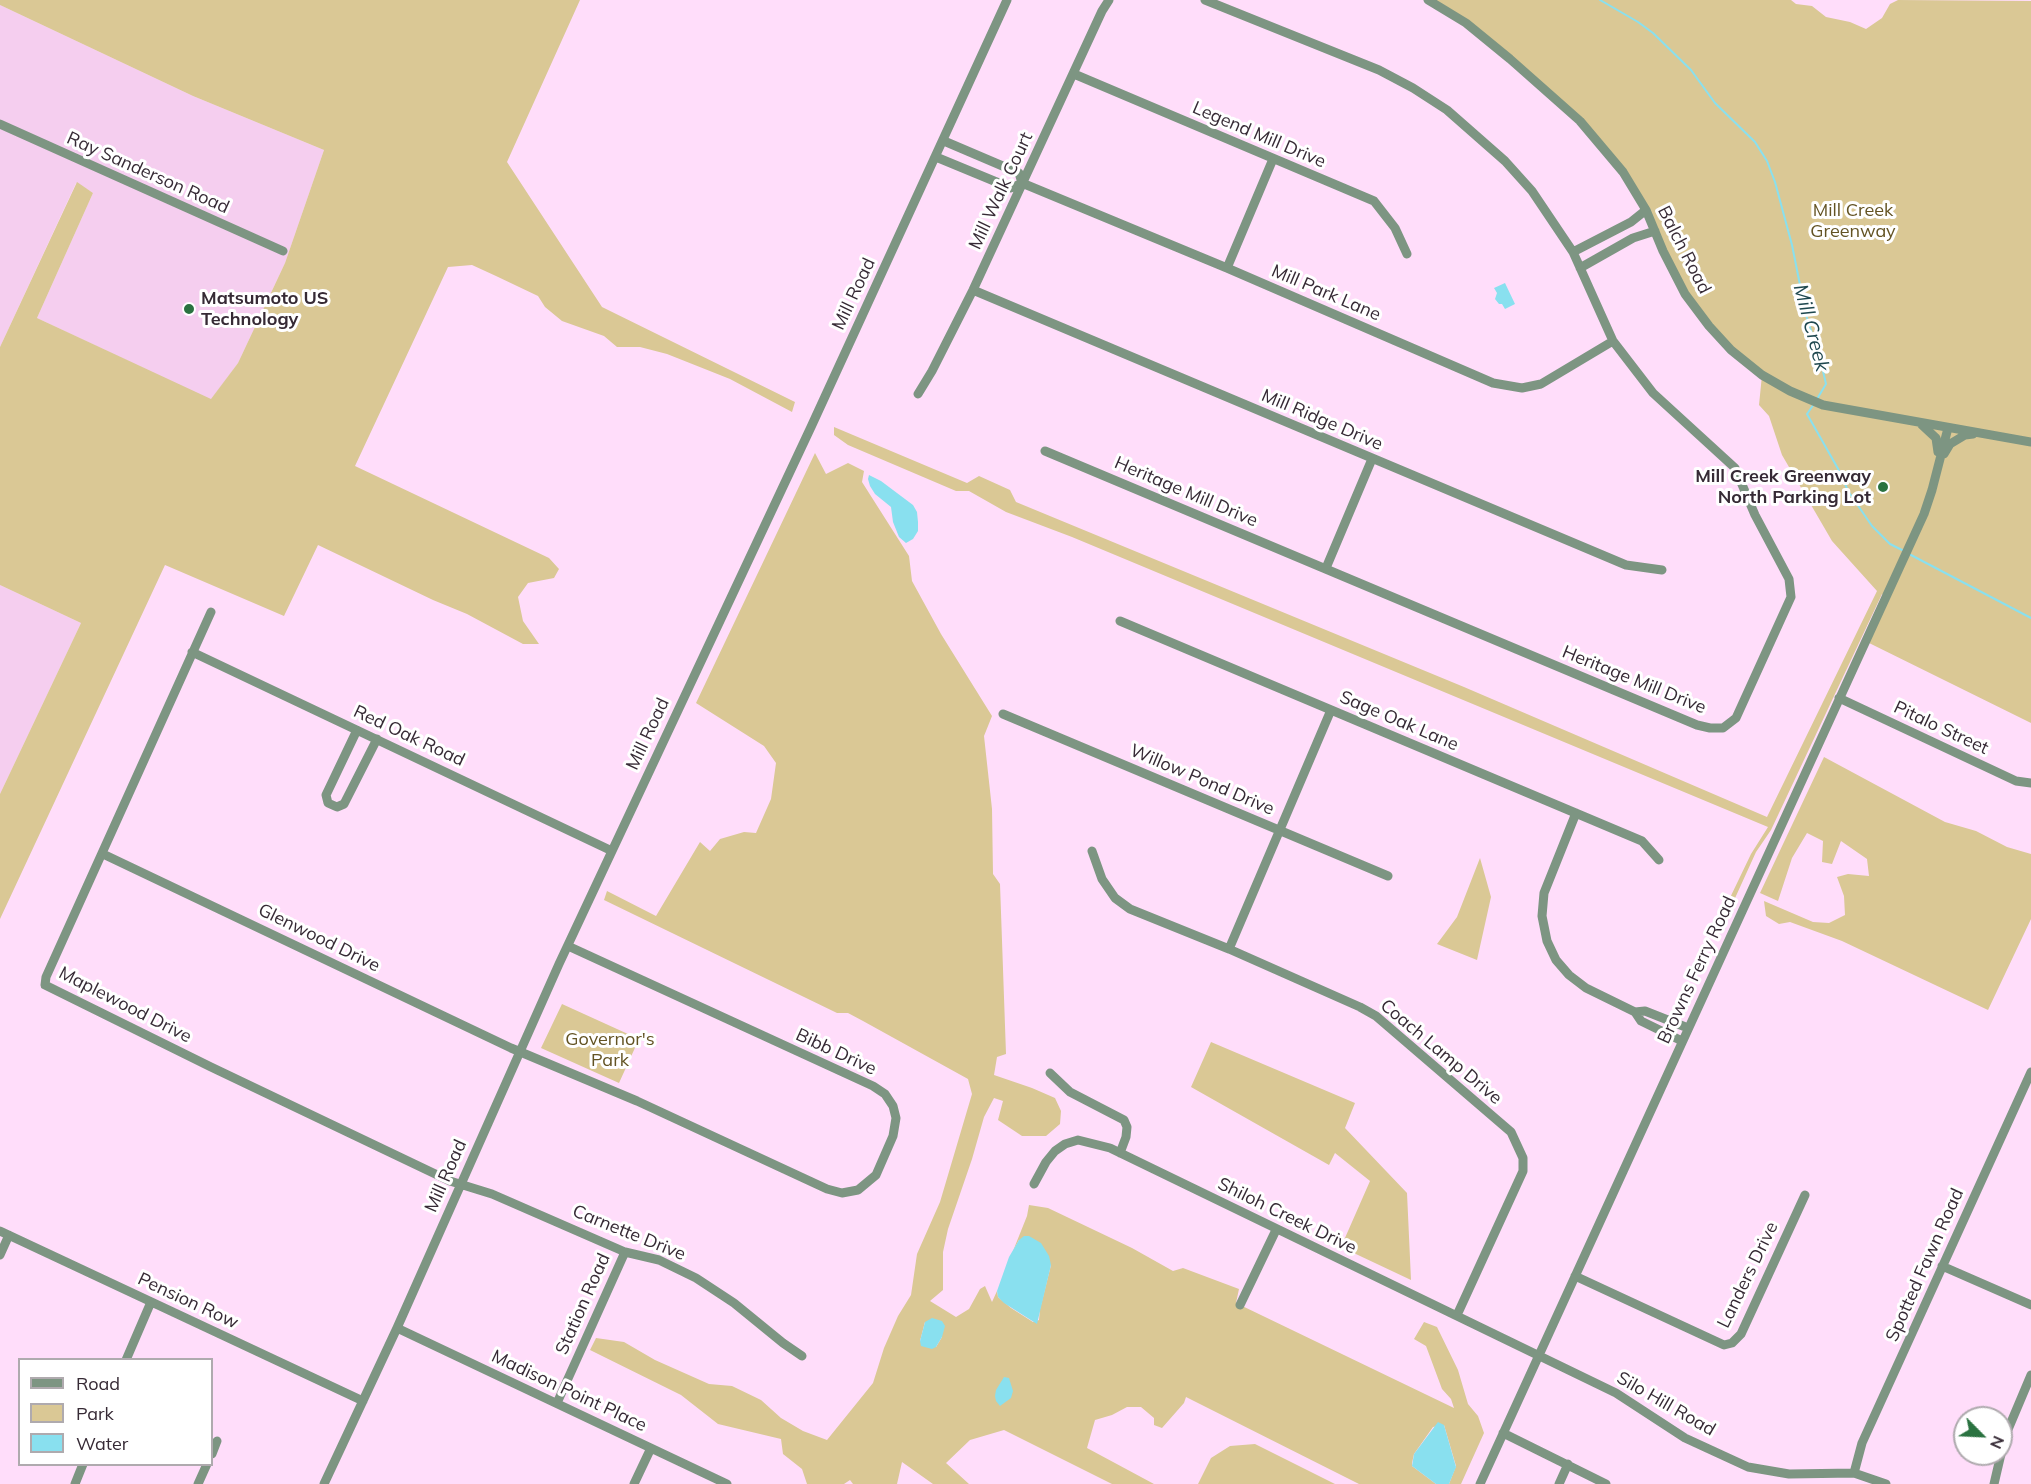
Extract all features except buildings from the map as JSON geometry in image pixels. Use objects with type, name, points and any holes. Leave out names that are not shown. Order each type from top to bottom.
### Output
[{"type":"street","name":"Mill Road","points":[[324,1484],[397,1328],[568,946],[944,141],[1007,0]]},
{"type":"street","name":"Mill Walk Court","points":[[918,394],[973,290],[1109,0]]},
{"type":"street","name":"Heritage Mill Drive","points":[[1045,451],[1697,726],[1723,728],[1736,718],[1791,597],[1789,579],[1755,514],[1735,468],[1653,393],[1613,341],[1573,252],[1532,191],[1505,162],[1447,110],[1413,88],[1378,70],[1205,0]]},
{"type":"street","name":"Balch Road","points":[[1428,0],[1474,30],[1580,121],[1623,172],[1646,210],[1663,251],[1685,294],[1709,326],[1762,375],[1790,391],[1823,405],[2031,442]]},
{"type":"street","name":"Legend Mill Drive","points":[[1074,74],[1374,201],[1395,228],[1407,254]]},
{"type":"street","name":"Ray Sanderson Road","points":[[0,124],[283,251]]},
{"type":"street","name":"Mill Park Lane","points":[[944,141],[1019,174],[1022,183]]},
{"type":"street","name":"Mill Park Lane","points":[[936,157],[1011,188],[1022,183],[1227,268],[1493,383],[1522,388],[1541,384],[1613,341]]},
{"type":"street","points":[[1227,268],[1273,159]]},
{"type":"street","points":[[1573,252],[1631,222],[1646,210]]},
{"type":"street","points":[[1580,268],[1633,238],[1655,231]]},
{"type":"street","name":"Mill Ridge Drive","points":[[973,290],[1626,565],[1662,570]]},
{"type":"street","name":"Browns Ferry Road","points":[[1919,423],[1936,438],[1939,447],[1938,467]]},
{"type":"street","name":"Browns Ferry Road","points":[[1480,1484],[1924,514],[1948,428]]},
{"type":"street","name":"Browns Ferry Road","points":[[1938,467],[1950,444],[1965,435],[1982,434]]},
{"type":"street","points":[[1326,568],[1372,459]]},
{"type":"street","name":"Maplewood Drive","points":[[211,612],[46,977],[45,985],[221,1072],[461,1184]]},
{"type":"street","name":"Sage Oak Lane","points":[[1119,621],[1642,841],[1659,860]]},
{"type":"street","name":"Red Oak Road","points":[[192,652],[612,851]]},
{"type":"street","name":"Pitalo Street","points":[[1839,698],[2016,781],[2031,783]]},
{"type":"street","points":[[1229,949],[1331,710]]},
{"type":"street","name":"Willow Pond Drive","points":[[1003,714],[1388,876]]},
{"type":"street","points":[[357,730],[326,795],[328,803],[337,807],[344,804],[377,739]]},
{"type":"street","points":[[1576,813],[1544,893],[1542,916],[1547,941],[1556,960],[1569,975],[1586,988],[1635,1012],[1645,1011],[1688,1028]]},
{"type":"street","name":"Coach Lamp Drive","points":[[1092,851],[1102,879],[1115,898],[1130,909],[1229,949],[1376,1016],[1511,1132],[1523,1158],[1523,1172],[1457,1315]]},
{"type":"street","name":"Glenwood Drive","points":[[103,854],[520,1052]]},
{"type":"street","name":"Bibb Drive","points":[[520,1052],[637,1101],[827,1190],[842,1193],[858,1190],[876,1175],[893,1136],[896,1118],[893,1106],[885,1094],[873,1086],[568,946]]},
{"type":"street","points":[[1635,1012],[1641,1022],[1682,1041]]},
{"type":"street","name":"Spotted Fawn Road","points":[[1854,1473],[1862,1443],[2031,1072]]},
{"type":"street","points":[[1050,1073],[1070,1092],[1124,1120],[1127,1127],[1126,1137],[1120,1153]]},
{"type":"street","name":"Shiloh Creek Drive","points":[[1034,1184],[1055,1151],[1065,1144],[1078,1140],[1091,1142],[1120,1153],[1538,1356]]},
{"type":"street","name":"Carnette Drive","points":[[461,1184],[492,1194],[625,1252],[659,1260],[696,1278],[734,1303],[802,1356]]},
{"type":"street","name":"Landers Drive","points":[[1575,1276],[1724,1346],[1741,1334],[1804,1195]]},
{"type":"street","points":[[1240,1305],[1276,1230]]},
{"type":"street","points":[[0,1255],[4,1233]]},
{"type":"street","name":"Pension Row","points":[[4,1233],[363,1401]]},
{"type":"street","name":"Station Road","points":[[557,1403],[625,1252]]},
{"type":"street","points":[[1942,1266],[2031,1305]]},
{"type":"street","points":[[126,1358],[151,1302]]},
{"type":"street","name":"Madison Point Place","points":[[397,1328],[727,1484]]},
{"type":"street","name":"Silo Hill Road","points":[[1538,1356],[1616,1393],[1685,1438],[1748,1467],[1789,1474],[1854,1473],[1886,1484]]},
{"type":"street","points":[[2013,1418],[2031,1375]]},
{"type":"street","points":[[1503,1433],[1606,1484]]},
{"type":"street","points":[[213,1452],[218,1441]]},
{"type":"street","points":[[634,1484],[651,1448]]},
{"type":"street","points":[[1559,1484],[1568,1464]]},
{"type":"street","points":[[75,1484],[81,1466]]},
{"type":"street","points":[[198,1484],[206,1466]]},
{"type":"street","points":[[1994,1484],[1998,1466]]},
{"type":"shaded area","points":[[0,5],[193,96],[324,150],[285,263],[238,363],[211,400],[37,318],[93,193],[76,183],[0,347]]},
{"type":"shaded area","points":[[0,585],[81,623],[0,794]]},
{"type":"green space","points":[[0,0],[580,0],[507,162],[602,307],[795,402],[792,412],[730,379],[667,354],[640,347],[617,347],[604,336],[562,321],[545,307],[538,296],[496,276],[472,265],[448,267],[355,466],[549,558],[559,569],[554,578],[528,583],[518,597],[523,621],[539,644],[523,644],[467,614],[318,545],[284,616],[165,565],[0,919],[0,794],[81,623],[0,585],[0,347],[77,182],[93,193],[37,318],[211,399],[238,363],[285,263],[324,150],[193,96],[0,5]]},
{"type":"green space","name":"Mill Creek Greenway","points":[[1428,0],[1791,0],[1796,4],[1812,6],[1826,17],[1850,22],[1866,29],[1882,18],[1890,4],[1898,0],[2031,1],[2031,723],[1865,641],[1885,597],[1882,594],[1771,830],[1756,852],[1726,918],[1727,904],[1751,854],[1768,827],[1072,537],[1006,512],[969,491],[956,491],[848,445],[834,435],[834,427],[967,483],[979,476],[1010,490],[1016,502],[1464,687],[1767,817],[1877,591],[1832,541],[1782,455],[1769,416],[1759,405],[1762,375],[1731,350],[1685,294],[1623,172],[1580,121],[1510,59]]},
{"type":"green space","points":[[815,453],[826,474],[848,463],[864,471],[862,482],[909,556],[912,581],[941,634],[992,716],[984,736],[992,809],[993,874],[1000,884],[1006,1054],[997,1057],[994,1075],[1055,1098],[1061,1111],[1060,1124],[1046,1136],[1022,1136],[998,1120],[1003,1101],[994,1098],[984,1117],[948,1229],[943,1252],[943,1290],[930,1301],[956,1317],[969,1309],[980,1289],[985,1286],[992,1302],[997,1291],[998,1297],[1011,1308],[1033,1322],[1039,1320],[1051,1265],[1019,1240],[1013,1251],[1029,1205],[1048,1208],[1132,1248],[1173,1271],[1183,1268],[1239,1289],[1236,1303],[1454,1408],[1451,1399],[1442,1389],[1426,1346],[1414,1339],[1424,1322],[1437,1327],[1458,1370],[1468,1404],[1478,1416],[1484,1433],[1461,1484],[1449,1484],[1456,1466],[1444,1425],[1433,1427],[1414,1454],[1412,1463],[1412,1466],[1436,1484],[1359,1484],[1186,1397],[1184,1403],[1162,1428],[1154,1425],[1154,1418],[1141,1407],[1127,1407],[1095,1420],[1087,1448],[1154,1484],[1112,1484],[1004,1430],[970,1440],[946,1463],[969,1484],[933,1484],[902,1462],[897,1484],[853,1484],[850,1480],[844,1484],[807,1484],[802,1469],[783,1454],[781,1439],[718,1424],[681,1395],[590,1350],[596,1338],[624,1342],[655,1360],[709,1384],[732,1386],[761,1400],[781,1418],[803,1431],[827,1440],[873,1383],[884,1348],[898,1316],[911,1295],[917,1254],[940,1202],[972,1094],[968,1079],[848,1013],[837,1013],[604,900],[607,891],[656,916],[700,842],[710,851],[720,839],[744,832],[756,833],[771,799],[776,763],[764,746],[696,703]],"holes":[[[925,1322],[942,1337],[936,1347],[920,1341]]]},
{"type":"green space","points":[[1824,757],[1945,822],[1976,831],[2007,847],[2031,854],[2031,919],[1988,1010],[1842,941],[1790,922],[1779,924],[1766,916],[1764,901],[1813,922],[1829,923],[1845,915],[1844,896],[1837,877],[1848,874],[1869,876],[1867,859],[1841,841],[1832,864],[1822,862],[1823,841],[1807,833],[1792,858],[1778,901],[1760,893]]},
{"type":"green space","points":[[1480,858],[1491,897],[1477,960],[1437,944],[1457,917]]},
{"type":"green space","name":"Governor's Park","points":[[562,1004],[639,1039],[619,1083],[541,1048]]},
{"type":"green space","points":[[1211,1042],[1355,1103],[1345,1128],[1407,1193],[1411,1280],[1341,1247],[1370,1181],[1335,1153],[1329,1165],[1191,1087]]},
{"type":"green space","points":[[1255,1444],[1335,1484],[1198,1484],[1211,1458],[1230,1446]]},
{"type":"water","points":[[1505,283],[1515,304],[1505,309],[1495,299],[1497,293],[1494,288]]},
{"type":"water","points":[[869,475],[881,481],[913,505],[917,512],[918,531],[913,539],[906,543],[899,537],[893,522],[891,507],[875,494],[870,486]]},
{"type":"water","points":[[1024,1236],[1029,1236],[1041,1243],[1049,1256],[1051,1265],[1037,1324],[1004,1303],[998,1297],[997,1291],[1009,1257]]},
{"type":"water","points":[[932,1318],[942,1321],[945,1326],[942,1337],[932,1349],[921,1346],[920,1341],[925,1322]]},
{"type":"water","points":[[1004,1377],[1009,1378],[1013,1391],[1011,1398],[1000,1406],[995,1396]]},
{"type":"water","points":[[1438,1422],[1444,1425],[1456,1467],[1449,1484],[1436,1484],[1412,1466],[1414,1454]]},
{"type":"waterway","name":"Mill Creek","points":[[1600,0],[1653,33],[1691,70],[1715,103],[1755,142],[1767,161],[1792,245],[1806,315],[1826,384],[1817,399]]},
{"type":"waterway","name":"Mill Creek","points":[[1814,404],[1807,414],[1841,474],[1848,491],[1872,526],[1890,544],[1904,551]]},
{"type":"waterway","name":"Mill Creek","points":[[1909,554],[2031,618]]},
{"type":"place","name":"Matsumoto US Technology","points":[[189,309]]},
{"type":"place","name":"Mill Creek Greenway North Parking Lot","points":[[1883,487]]}]
